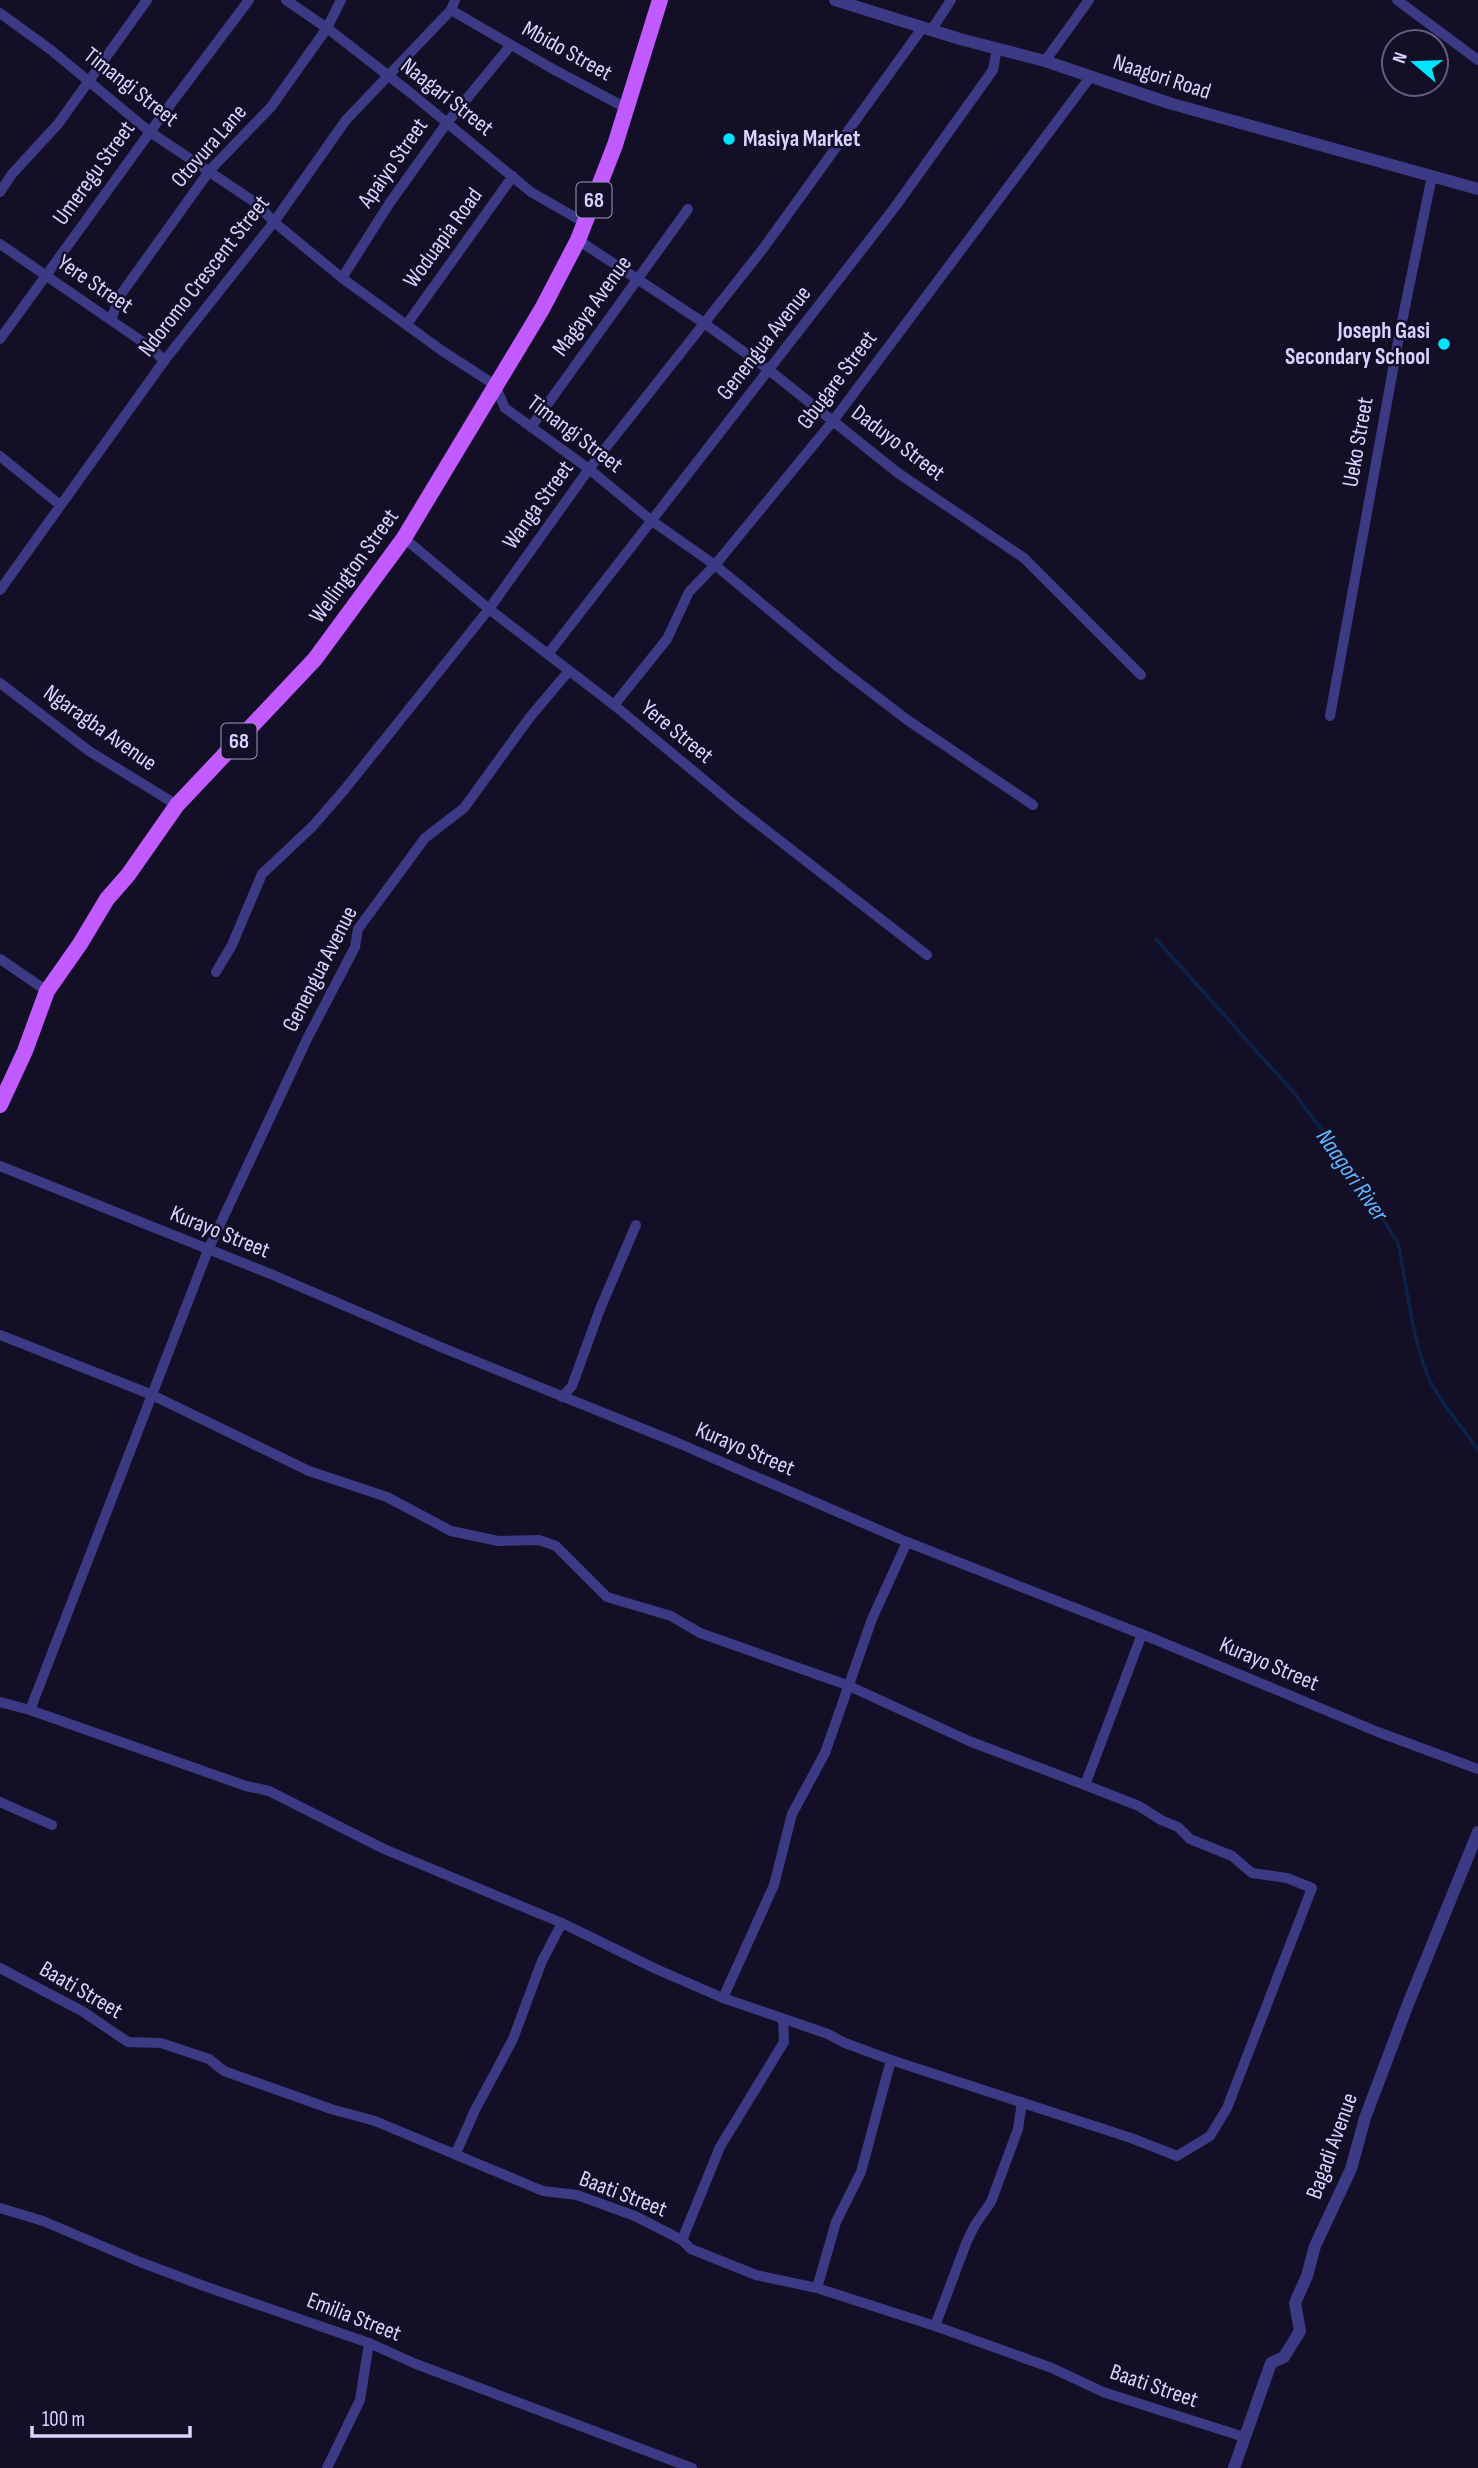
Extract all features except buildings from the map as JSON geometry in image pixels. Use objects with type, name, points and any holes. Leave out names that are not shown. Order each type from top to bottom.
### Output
[{"type":"main road","name":"Wellington Street","points":[[0,1105],[25,1051],[47,991],[107,899],[128,876],[177,805],[299,678],[404,538],[542,309],[578,240],[615,145],[660,0]]},
{"type":"street","points":[[0,192],[12,174],[58,124],[90,83],[110,50],[147,0]]},
{"type":"street","name":"Umeregu Street","points":[[0,339],[249,0]]},
{"type":"street","name":"Naagari Street","points":[[286,0],[327,27],[531,192],[585,223]]},
{"type":"street","name":"Otovura Lane","points":[[111,320],[119,297],[210,170],[271,107],[327,27],[341,0]]},
{"type":"street","name":"Naagori Road","points":[[835,0],[1045,61],[1169,103],[1478,189]]},
{"type":"street","name":"Wanga Street","points":[[216,972],[232,945],[262,874],[313,826],[345,789],[489,609],[589,470],[762,250],[951,0]]},
{"type":"street","points":[[1045,61],[1089,0]]},
{"type":"street","points":[[1397,0],[1478,60]]},
{"type":"street","name":"Mbido Street","points":[[453,5],[511,44],[626,108]]},
{"type":"street","name":"Ndoromo Crescent Street","points":[[0,590],[164,360],[274,222],[346,120],[453,5]]},
{"type":"street","name":"Timangi Street","points":[[0,13],[51,50],[150,132],[256,202],[274,222],[342,278],[441,350],[495,385],[505,408],[652,521],[715,565],[782,623],[897,711],[1033,805]]},
{"type":"street","name":"Apaiyo Street","points":[[342,278],[389,204],[446,124],[511,44]]},
{"type":"street","name":"Genengua Avenue","points":[[548,654],[895,207],[993,70],[997,48]]},
{"type":"street","name":"Gbugare Street","points":[[614,705],[667,639],[690,592],[834,421],[1091,76]]},
{"type":"street","name":"Woduapia Road","points":[[407,324],[513,176]]},
{"type":"street","name":"Ueko Street","points":[[1330,716],[1400,331],[1432,176]]},
{"type":"street","name":"Magaya Avenue","points":[[531,428],[688,209]]},
{"type":"street","name":"Daduyo Street","points":[[578,240],[704,323],[769,370],[898,474],[1024,558],[1141,675]]},
{"type":"street","name":"Yere Street","points":[[0,244],[153,349],[164,360]]},
{"type":"street","points":[[0,456],[60,505]]},
{"type":"street","name":"Yere Street","points":[[404,538],[568,672],[614,705],[739,809],[927,955]]},
{"type":"street","name":"Genengua Avenue","points":[[30,1710],[150,1394],[208,1250],[307,1039],[355,947],[358,929],[425,838],[464,808],[530,717],[568,672]]},
{"type":"street","name":"Ngaragba Avenue","points":[[0,684],[89,751],[177,805]]},
{"type":"street","points":[[0,959],[47,991]]},
{"type":"street","name":"Kurayo Street","points":[[0,1166],[273,1275],[678,1443],[907,1542],[1476,1769]]},
{"type":"street","points":[[562,1397],[572,1386],[600,1309],[636,1225]]},
{"type":"street","points":[[0,1335],[150,1394],[309,1471],[387,1497],[451,1531],[498,1541],[539,1540],[556,1546],[607,1597],[671,1616],[700,1633],[848,1685],[969,1741],[1139,1806],[1178,1827],[1190,1839],[1232,1856],[1252,1873],[1287,1878],[1312,1888],[1227,2108],[1210,2136],[1177,2156],[1131,2138],[891,2060],[828,2034],[723,1998],[562,1923],[384,1849],[269,1791],[246,1786],[30,1710],[0,1702]]},
{"type":"street","points":[[723,1998],[774,1885],[792,1814],[825,1753],[872,1619],[907,1542]]},
{"type":"street","points":[[1085,1785],[1142,1634]]},
{"type":"street","points":[[0,1802],[51,1825]]},
{"type":"street","name":"Bagadi Avenue","points":[[1234,2468],[1271,2363],[1284,2357],[1300,2331],[1295,2303],[1307,2276],[1315,2246],[1351,2169],[1365,2118],[1478,1832]]},
{"type":"street","points":[[456,2154],[475,2110],[513,2039],[542,1961],[562,1923]]},
{"type":"street","name":"Baati Street","points":[[0,1968],[82,2011],[128,2042],[161,2043],[209,2059],[224,2071],[331,2109],[375,2121],[543,2191],[577,2195],[635,2216],[682,2240],[691,2249],[756,2275],[817,2288],[935,2326],[1052,2368],[1103,2392],[1244,2437]]},
{"type":"street","points":[[682,2240],[720,2147],[784,2042],[783,2020]]},
{"type":"street","points":[[817,2288],[836,2222],[861,2172],[891,2060]]},
{"type":"street","points":[[935,2326],[967,2241],[991,2202],[1018,2129],[1022,2102]]},
{"type":"street","name":"Emilia Street","points":[[0,2208],[43,2221],[165,2272],[369,2343],[416,2364],[692,2468]]},
{"type":"street","points":[[327,2468],[360,2400],[369,2343]]},
{"type":"waterway","name":"Naagori River","points":[[1156,939],[1295,1094],[1357,1177],[1398,1243],[1413,1326],[1427,1374],[1444,1404],[1478,1450]]},
{"type":"place","name":"Masiya Market","points":[[729,139]]},
{"type":"place","name":"Joseph Gasi Secondary School","points":[[1444,344]]}]
